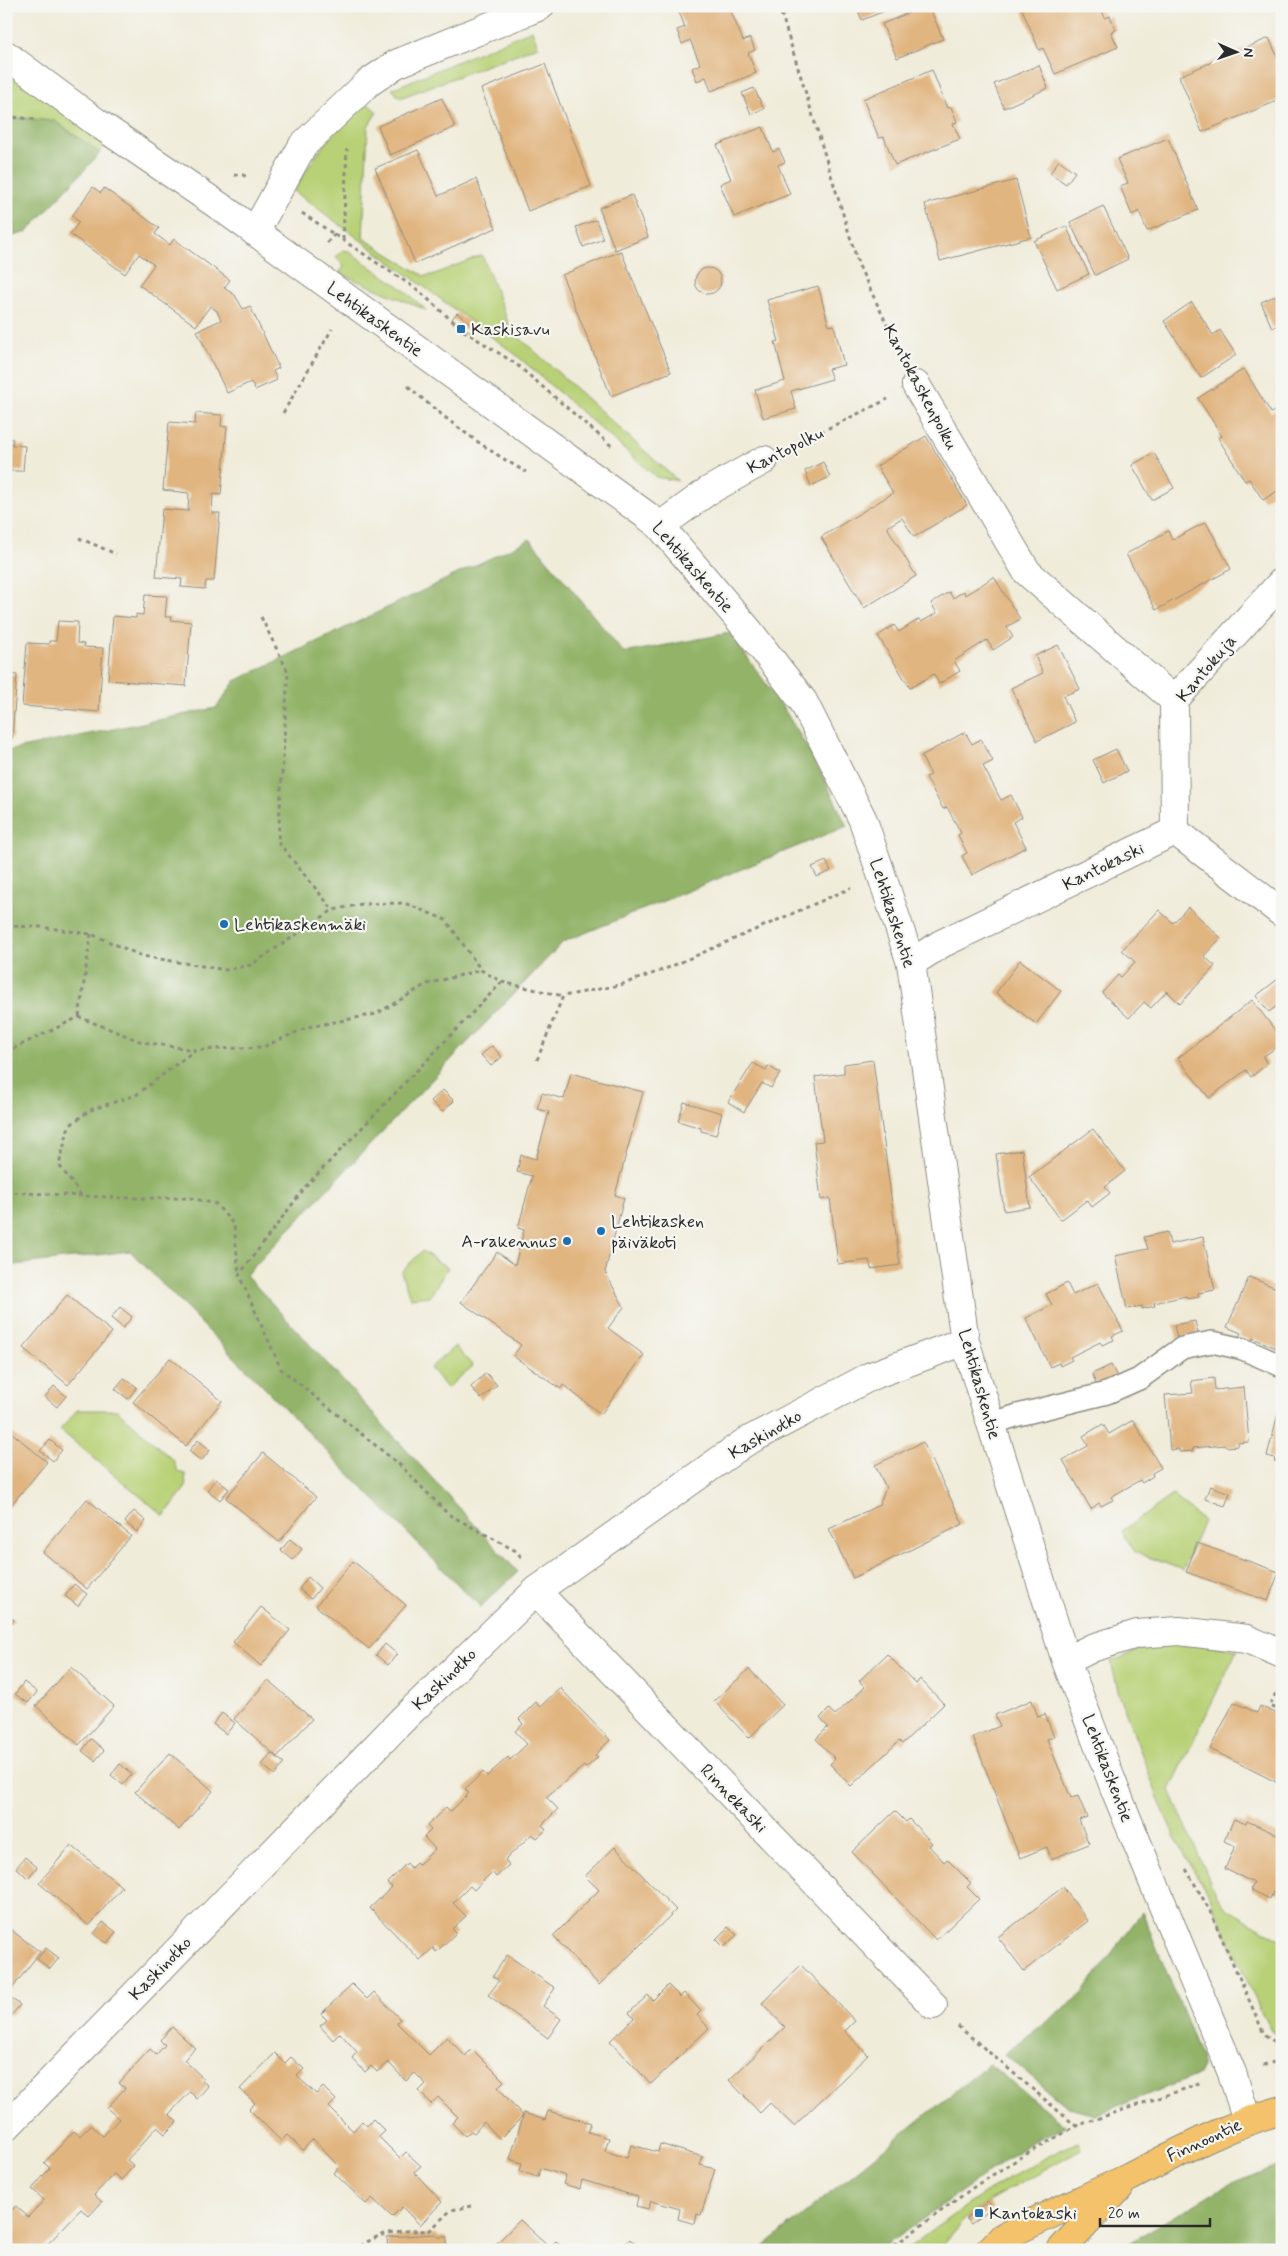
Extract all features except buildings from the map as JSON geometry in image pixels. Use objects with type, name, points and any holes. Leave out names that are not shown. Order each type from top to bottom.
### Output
[{"type":"main road","name":"Finnoontie","points":[[990,2250],[1003,2237],[1206,2137],[1247,2120],[1282,2110]]},
{"type":"main road","name":"Finnoontie","points":[[1061,2250],[1128,2177]]},
{"type":"street","points":[[255,232],[303,145],[368,83],[396,64],[540,6]]},
{"type":"street","name":"Lehtikaskentie","points":[[6,55],[96,122],[255,232],[660,526],[749,631],[803,701],[863,820],[911,963],[964,1341],[1066,1661],[1116,1792],[1232,2073],[1247,2120]]},
{"type":"street","name":"Kantokaskenpolku","points":[[916,385],[1026,572],[1174,700]]},
{"type":"street","name":"Kantopolku","points":[[660,526],[708,491],[764,460]]},
{"type":"street","name":"Kantokuja","points":[[1175,830],[1174,700],[1282,582]]},
{"type":"street","points":[[1175,830],[1282,913]]},
{"type":"street","name":"Kantokaski","points":[[911,963],[941,944],[1175,830]]},
{"type":"street","name":"Kaskinotko","points":[[9,2120],[405,1717],[536,1591],[744,1443],[871,1376],[964,1341]]},
{"type":"street","name":"Rinnekaski","points":[[536,1591],[933,2005]]},
{"type":"street","points":[[1066,1661],[1092,1648],[1137,1634],[1179,1631],[1247,1639],[1282,1654]]},
{"type":"lane","points":[[991,1424],[1018,1415],[1107,1393],[1139,1379],[1182,1348],[1212,1342],[1243,1349],[1282,1366]]},
{"type":"path","name":"Kantokaskenpolku","points":[[779,6],[859,266],[916,385]]},
{"type":"path","points":[[343,239],[346,158],[356,94]]},
{"type":"path","points":[[6,117],[38,120]]},
{"type":"path","points":[[274,195],[418,290],[461,329],[516,364],[621,454]]},
{"type":"path","points":[[284,413],[335,324]]},
{"type":"path","name":"Kantopolku","points":[[764,460],[916,385]]},
{"type":"path","points":[[79,538],[116,554]]},
{"type":"path","points":[[261,617],[288,672],[278,842],[333,910]]},
{"type":"path","points":[[6,926],[41,927],[92,934],[142,956],[226,970],[251,965],[333,910],[362,904],[404,903],[446,920],[481,970],[502,982],[562,996],[620,985],[663,970],[881,874]]},
{"type":"path","points":[[79,1017],[92,934]]},
{"type":"path","points":[[6,1052],[79,1017],[142,1042],[195,1050],[262,1047],[308,1027],[376,1014],[427,984],[481,970]]},
{"type":"path","points":[[239,1275],[306,1186],[502,982]]},
{"type":"path","points":[[537,1060],[562,996]]},
{"type":"path","points":[[81,1196],[59,1165],[69,1126],[90,1110],[136,1095],[195,1050]]},
{"type":"path","points":[[6,1192],[81,1196],[191,1198],[216,1204],[234,1226],[239,1275],[281,1370],[401,1466],[448,1514],[516,1551],[526,1563]]},
{"type":"path","points":[[1282,1681],[1270,1706],[1282,1711]]},
{"type":"path","points":[[1186,1868],[1209,1909],[1264,2034],[1282,2047]]},
{"type":"path","points":[[933,2005],[1076,2126]]},
{"type":"path","points":[[888,2250],[978,2184],[1076,2126],[1232,2073],[1282,2060]]},
{"type":"path","points":[[353,2250],[375,2237],[396,2230],[429,2231],[451,2210],[472,2206]]},
{"type":"green space","points":[[532,30],[538,46],[400,98],[392,89]]},
{"type":"green space","points":[[6,65],[110,140],[27,232],[6,238]]},
{"type":"green space","points":[[367,103],[377,112],[368,126],[363,238],[424,276],[432,275],[482,255],[511,330],[678,481],[656,477],[515,354],[294,191],[309,166],[335,132]]},
{"type":"green space","points":[[6,117],[55,121],[100,153],[27,232],[6,238]]},
{"type":"green space","points":[[343,250],[348,251],[403,289],[426,310],[339,273],[344,267],[336,257]]},
{"type":"green space","points":[[530,539],[624,653],[730,633],[784,709],[817,764],[847,826],[563,942],[246,1275],[518,1572],[480,1607],[130,1251],[6,1266],[6,751],[216,708],[235,681]]},
{"type":"green space","points":[[422,1251],[448,1268],[430,1296],[410,1298],[401,1272]]},
{"type":"green space","points":[[455,1346],[473,1366],[447,1388],[430,1368]]},
{"type":"green space","points":[[77,1410],[117,1410],[174,1461],[178,1472],[185,1474],[186,1487],[164,1516],[60,1430]]},
{"type":"green space","points":[[1173,1495],[1203,1521],[1183,1570],[1135,1552],[1122,1531]]},
{"type":"green space","points":[[1189,1642],[1237,1650],[1170,1790],[1216,1895],[1228,1909],[1282,1941],[1282,2039],[1271,2031],[1209,1896],[1176,1840],[1119,1694],[1111,1662],[1141,1649]]},
{"type":"green space","points":[[1142,1912],[1201,2056],[1202,2067],[1198,2075],[1095,2115],[1069,2108],[1004,2054],[1080,1996]]},
{"type":"green space","points":[[989,2064],[1066,2126],[1033,2141],[879,2250],[759,2250]]},
{"type":"green space","points":[[1078,2142],[1081,2149],[988,2201],[966,2218],[938,2250],[906,2250],[947,2219],[1010,2177]]},
{"type":"green space","points":[[1282,2164],[1282,2250],[1117,2250],[1219,2189]]},
{"type":"place","name":"Kaskisavu","points":[[461,329]]},
{"type":"place","name":"Lehtikaskenmäki","points":[[224,924]]},
{"type":"place","name":"Lehtikasken päiväkoti","points":[[601,1231]]},
{"type":"place","name":"A-rakennus","points":[[567,1241]]},
{"type":"place","name":"Kantokaski","points":[[979,2213]]}]
